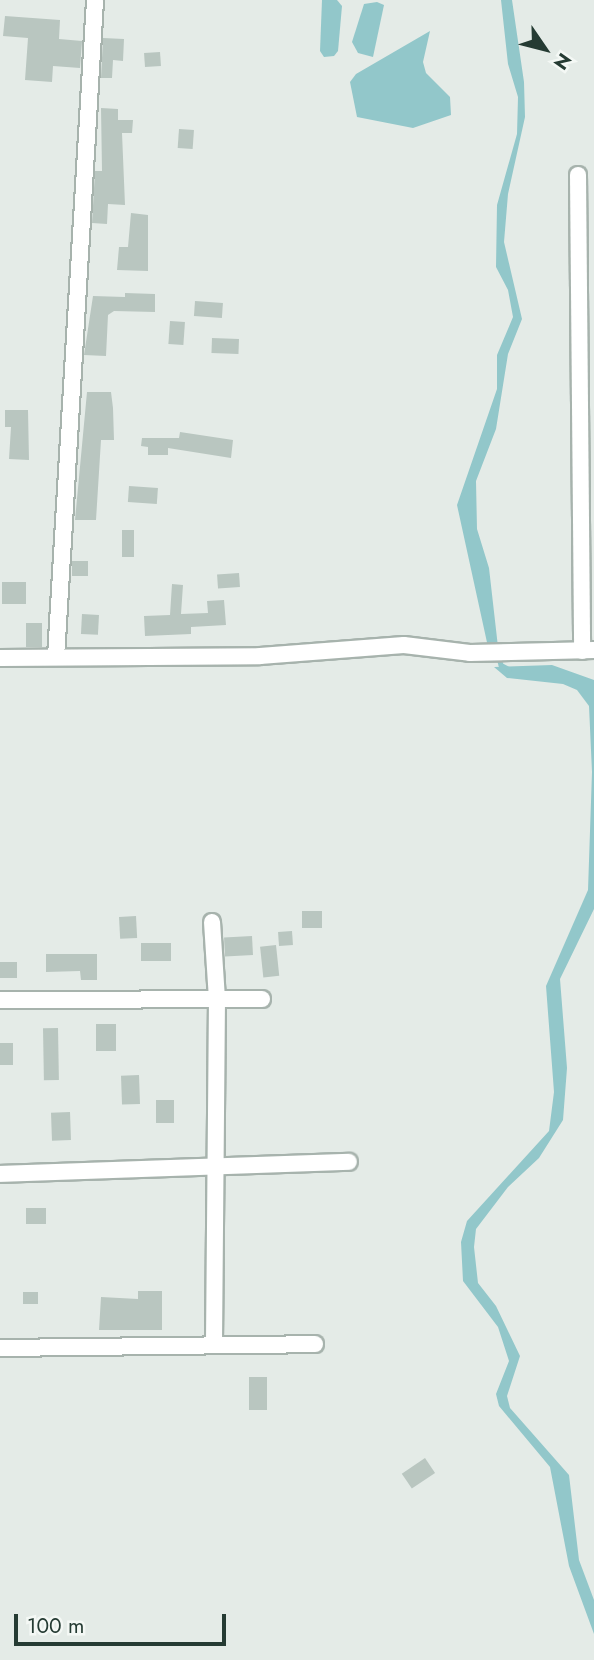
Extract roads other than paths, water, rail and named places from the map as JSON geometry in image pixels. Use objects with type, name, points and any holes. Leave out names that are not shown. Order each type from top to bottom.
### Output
[{"type":"street","points":[[56,657],[95,0]]},
{"type":"street","points":[[0,658],[260,656],[404,645],[470,653],[517,654],[588,650],[578,175]]},
{"type":"street","points":[[212,922],[217,999],[214,1345]]},
{"type":"street","points":[[0,1000],[262,999]]},
{"type":"street","points":[[0,1174],[349,1162]]},
{"type":"street","points":[[0,1348],[315,1344]]},
{"type":"water","points":[[322,0],[337,0],[342,6],[338,51],[334,56],[324,57],[320,51]]},
{"type":"water","points":[[501,0],[512,0],[524,82],[525,117],[508,194],[504,242],[522,319],[508,354],[496,429],[476,481],[477,529],[489,568],[498,647],[488,647],[457,505],[497,389],[497,355],[513,317],[508,290],[496,267],[497,205],[517,134],[518,97],[508,64]]},
{"type":"water","points":[[377,2],[384,5],[373,57],[358,53],[352,42],[364,4]]},
{"type":"water","points":[[430,31],[423,62],[426,73],[450,97],[451,115],[413,128],[357,117],[350,82],[356,74]]},
{"type":"water","points":[[552,665],[594,680],[594,909],[560,979],[567,1068],[563,1120],[539,1158],[508,1187],[476,1229],[474,1247],[478,1283],[496,1306],[520,1356],[507,1396],[510,1408],[569,1475],[579,1560],[594,1600],[594,1634],[569,1566],[550,1467],[499,1406],[496,1394],[509,1361],[498,1327],[463,1281],[461,1242],[467,1221],[549,1131],[554,1092],[546,986],[588,890],[592,772],[589,706],[577,690],[563,684],[507,678],[494,667]]},
{"type":"waterway","points":[[498,655],[501,665],[509,669]]}]
